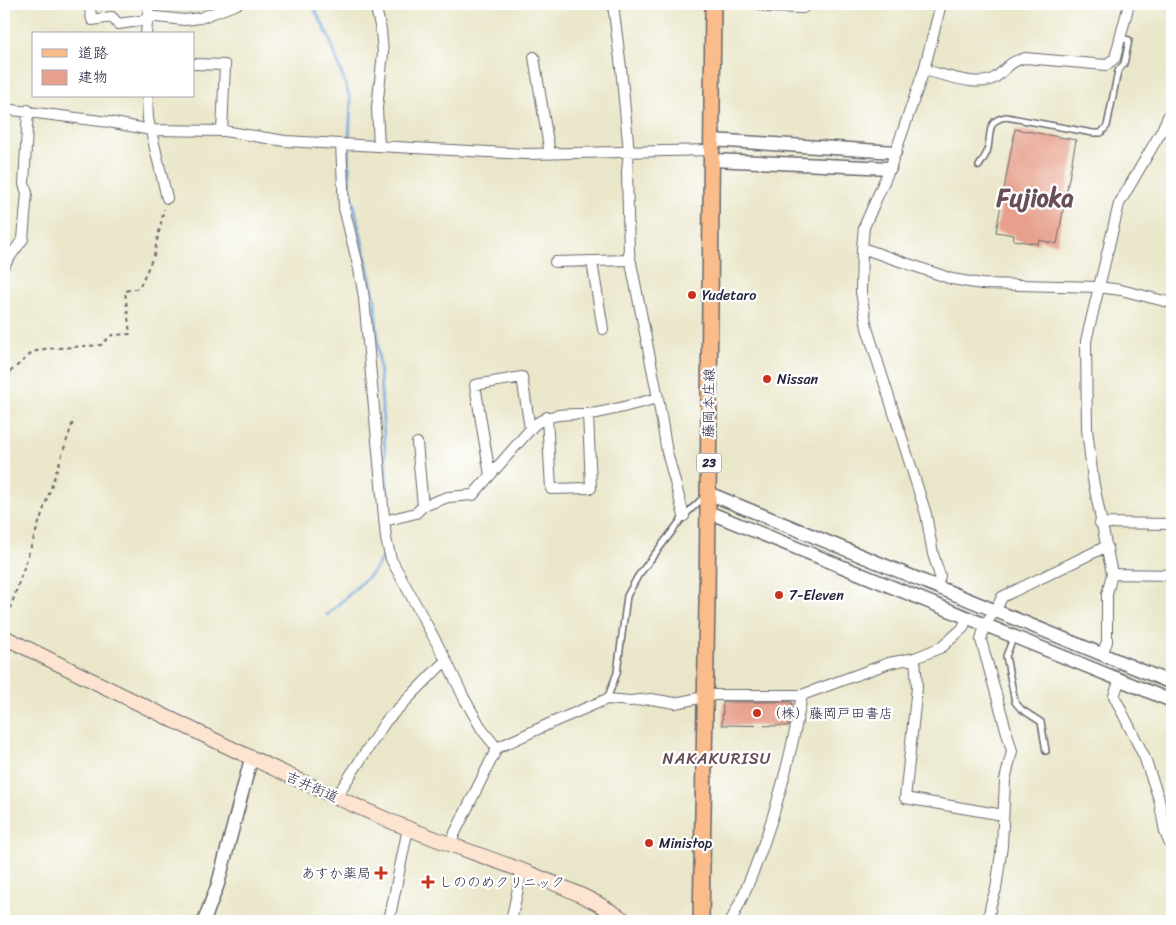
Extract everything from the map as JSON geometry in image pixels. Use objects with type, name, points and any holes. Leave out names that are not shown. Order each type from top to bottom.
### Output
[{"type":"main road","name":"藤岡本庄線","points":[[701,921],[708,512],[713,4]]},
{"type":"main road","name":"吉井街道","points":[[4,637],[251,759],[449,845],[522,870],[591,900],[626,921]]},
{"type":"street","points":[[89,4],[92,20],[112,17],[118,24],[147,18],[185,20],[200,18],[237,4]]},
{"type":"street","points":[[146,32],[149,4]]},
{"type":"street","points":[[375,4],[382,30],[383,53],[377,108],[379,146]]},
{"type":"street","points":[[613,4],[629,152],[627,172],[629,253],[667,452],[684,516]]},
{"type":"street","points":[[759,4],[767,7],[802,8]]},
{"type":"street","points":[[937,586],[940,576],[933,554],[926,514],[866,328],[861,292],[864,227],[890,168],[924,70],[940,4]]},
{"type":"street","points":[[924,70],[969,81],[983,82],[995,78],[1014,61],[1024,58],[1106,65],[1115,58],[1129,4]]},
{"type":"street","points":[[534,58],[550,154]]},
{"type":"street","points":[[195,64],[225,65],[222,131]]},
{"type":"street","points":[[147,98],[148,119],[167,198]]},
{"type":"street","points":[[1102,654],[1107,642],[1107,594],[1112,574],[1107,546],[1100,523],[1093,480],[1087,419],[1086,341],[1118,204],[1161,132],[1172,108]]},
{"type":"street","points":[[4,109],[28,110],[151,130],[222,131],[285,141],[527,154],[712,150],[895,152]]},
{"type":"street","points":[[4,266],[23,238],[27,193],[24,184],[28,110]]},
{"type":"street","points":[[341,144],[344,208],[364,298],[384,521],[391,559],[483,732],[497,748]]},
{"type":"street","points":[[712,150],[890,168]]},
{"type":"street","points":[[862,248],[952,279],[981,284],[1098,287],[1121,290],[1172,303]]},
{"type":"street","points":[[554,262],[630,260]]},
{"type":"street","points":[[592,262],[604,329]]},
{"type":"street","points":[[490,475],[475,385],[522,377],[530,429]]},
{"type":"street","points":[[384,521],[416,513],[423,506],[448,497],[473,495],[530,429],[547,417],[606,411],[658,398]]},
{"type":"street","points":[[547,417],[551,489],[591,488],[588,413]]},
{"type":"street","points":[[417,443],[423,506]]},
{"type":"street","points":[[708,493],[1172,683]]},
{"type":"street","points":[[708,512],[1172,700]]},
{"type":"street","points":[[1100,523],[1172,524]]},
{"type":"street","points":[[988,921],[996,889],[1002,846],[1004,780],[1012,750],[980,640],[985,624],[996,610],[1002,597],[1107,546]]},
{"type":"street","points":[[1112,574],[1172,575]]},
{"type":"street","points":[[449,845],[497,748],[607,699],[630,701],[652,699],[675,703],[705,696],[802,695],[889,663],[915,658],[942,647],[963,628],[967,617]]},
{"type":"street","points":[[915,658],[917,687],[905,798],[1003,815]]},
{"type":"street","points":[[336,797],[386,722],[446,660]]},
{"type":"street","points":[[1120,679],[1114,696],[1144,756],[1159,799],[1165,832],[1172,849]]},
{"type":"street","points":[[731,921],[769,833],[794,743],[802,695]]},
{"type":"street","points":[[204,921],[218,884],[251,759]]},
{"type":"street","points":[[389,921],[408,828]]},
{"type":"street","points":[[511,921],[522,870]]},
{"type":"lane","points":[[979,166],[987,151],[992,123],[997,118],[1006,117],[1101,133],[1107,126],[1118,71],[1124,64],[1130,40],[1120,38]]},
{"type":"lane","points":[[607,699],[617,672],[627,596],[638,576],[684,516],[708,493]]},
{"type":"lane","points":[[1014,636],[1006,656],[1015,702],[1021,709],[1041,722],[1046,751]]},
{"type":"path","points":[[4,377],[33,352],[44,348],[102,345],[112,336],[130,334],[125,292],[139,288],[154,255],[167,198]]},
{"type":"path","points":[[4,629],[74,419]]},
{"type":"building","points":[[1015,129],[1076,140],[1057,244],[1039,240],[1038,244],[1013,240],[1014,235],[996,232]]},
{"type":"building","name":"（株）藤岡戸田書店","points":[[723,702],[792,702],[789,726],[722,725]]},
{"type":"waterway","points":[[312,4],[329,37],[351,101],[349,139]]},
{"type":"waterway","points":[[349,149],[349,183],[375,300],[388,498]]},
{"type":"waterway","points":[[327,615],[373,572],[384,555]]},
{"type":"place","name":"Yudetaro","points":[[692,295]]},
{"type":"place","name":"Nissan","points":[[767,379]]},
{"type":"place","name":"7-Eleven","points":[[779,595]]},
{"type":"place","name":"（株）藤岡戸田書店","points":[[757,713]]},
{"type":"place","name":"Ministop","points":[[649,843]]},
{"type":"place","name":"あすか薬局","points":[[381,873]]},
{"type":"place","name":"しののめクリニック","points":[[428,882]]},
{"type":"district","name":"Fujioka","points":[[1035,198]]},
{"type":"district","name":"NAKAKURISU","points":[[717,758]]}]
